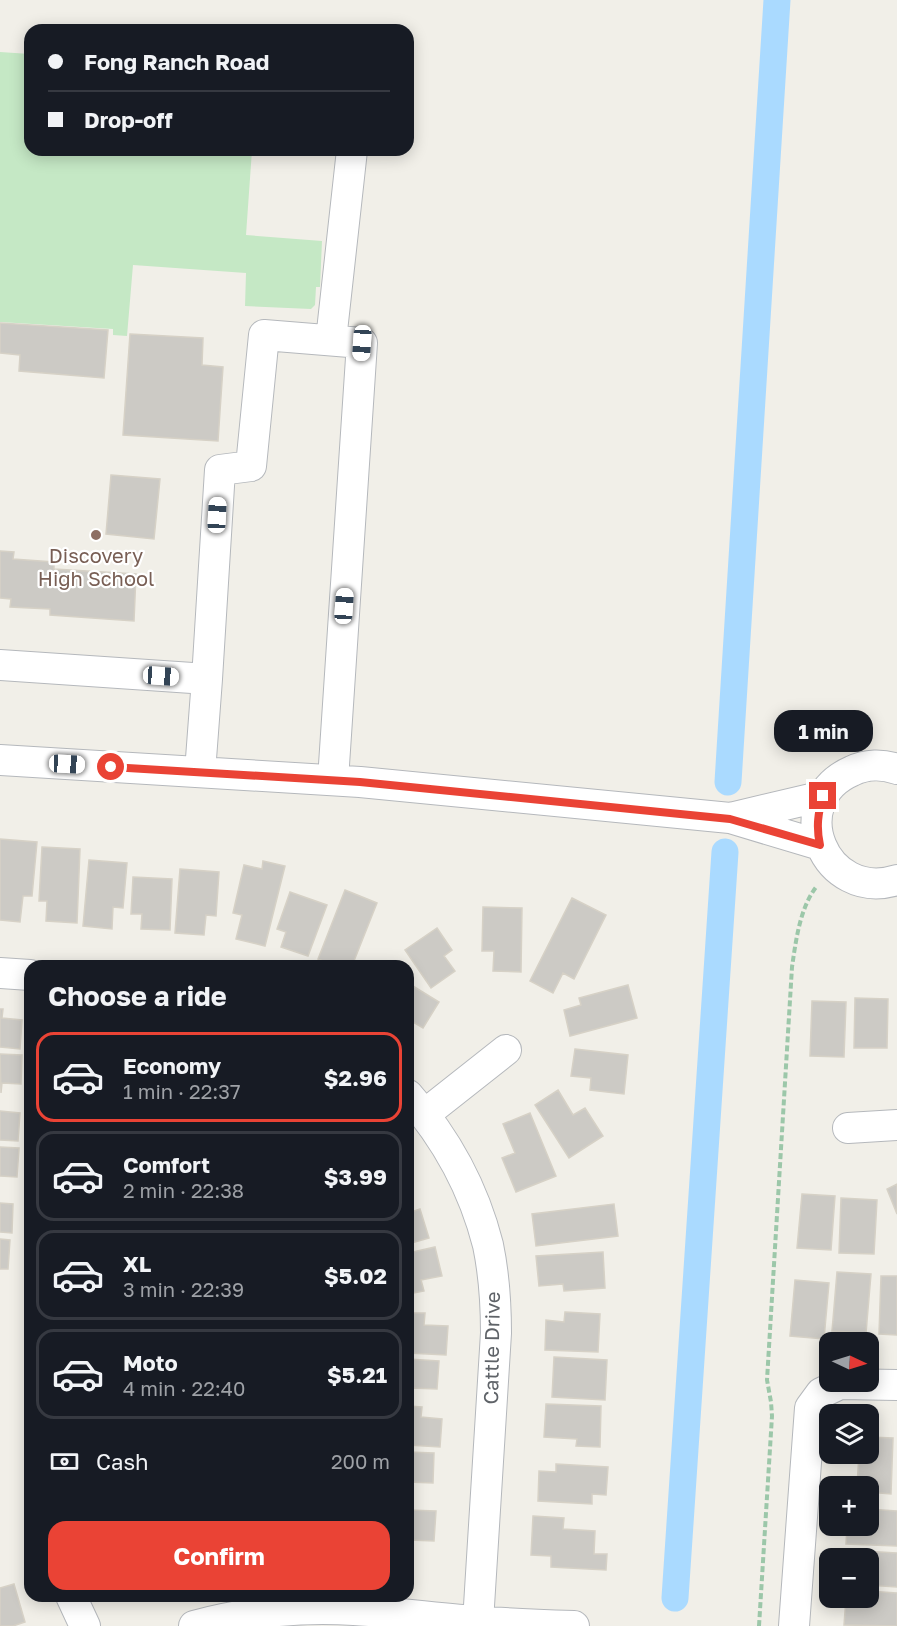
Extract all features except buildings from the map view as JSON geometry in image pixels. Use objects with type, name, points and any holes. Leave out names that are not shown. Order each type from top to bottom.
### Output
[{"type":"street","points":[[331,340],[351,156]]},
{"type":"street","points":[[200,772],[220,470],[251,466],[264,335],[362,343],[333,780]]},
{"type":"street","points":[[0,665],[207,679]]},
{"type":"street","points":[[0,760],[333,780],[730,819],[827,856],[851,879],[892,887]]},
{"type":"street","points":[[827,856],[817,830],[817,821],[823,796],[832,784],[845,774],[860,767],[876,765],[897,769]]},
{"type":"street","points":[[730,819],[823,796]]},
{"type":"street","points":[[0,973],[24,975]]},
{"type":"street","points":[[416,1105],[506,1050]]},
{"type":"street","name":"Cattle Drive","points":[[416,1105],[447,1147],[471,1195],[488,1245],[496,1297],[496,1333],[478,1622]]},
{"type":"street","points":[[848,1128],[897,1125]]},
{"type":"street","points":[[794,1626],[810,1408],[821,1393],[840,1384],[897,1385]]},
{"type":"street","points":[[74,1602],[86,1626]]},
{"type":"street","points":[[194,1626],[236,1622],[277,1611],[315,1609],[478,1622],[574,1626]]},
{"type":"path","points":[[759,1626],[772,1416],[767,1380],[792,967],[798,932],[809,897],[827,856]]},
{"type":"green space","points":[[0,52],[24,54],[24,156],[252,156],[246,235],[322,241],[320,287],[316,287],[315,305],[311,309],[245,306],[246,273],[133,265],[127,336],[113,335],[113,329],[0,322]]},
{"type":"waterway","points":[[728,782],[777,0]]},
{"type":"waterway","points":[[675,1598],[725,852]]},
{"type":"place","name":"Discovery High School","points":[[96,535]]},
{"type":"route","points":[[111,767],[360,782],[730,819],[820,845],[817,830],[818,813],[823,796]]}]
